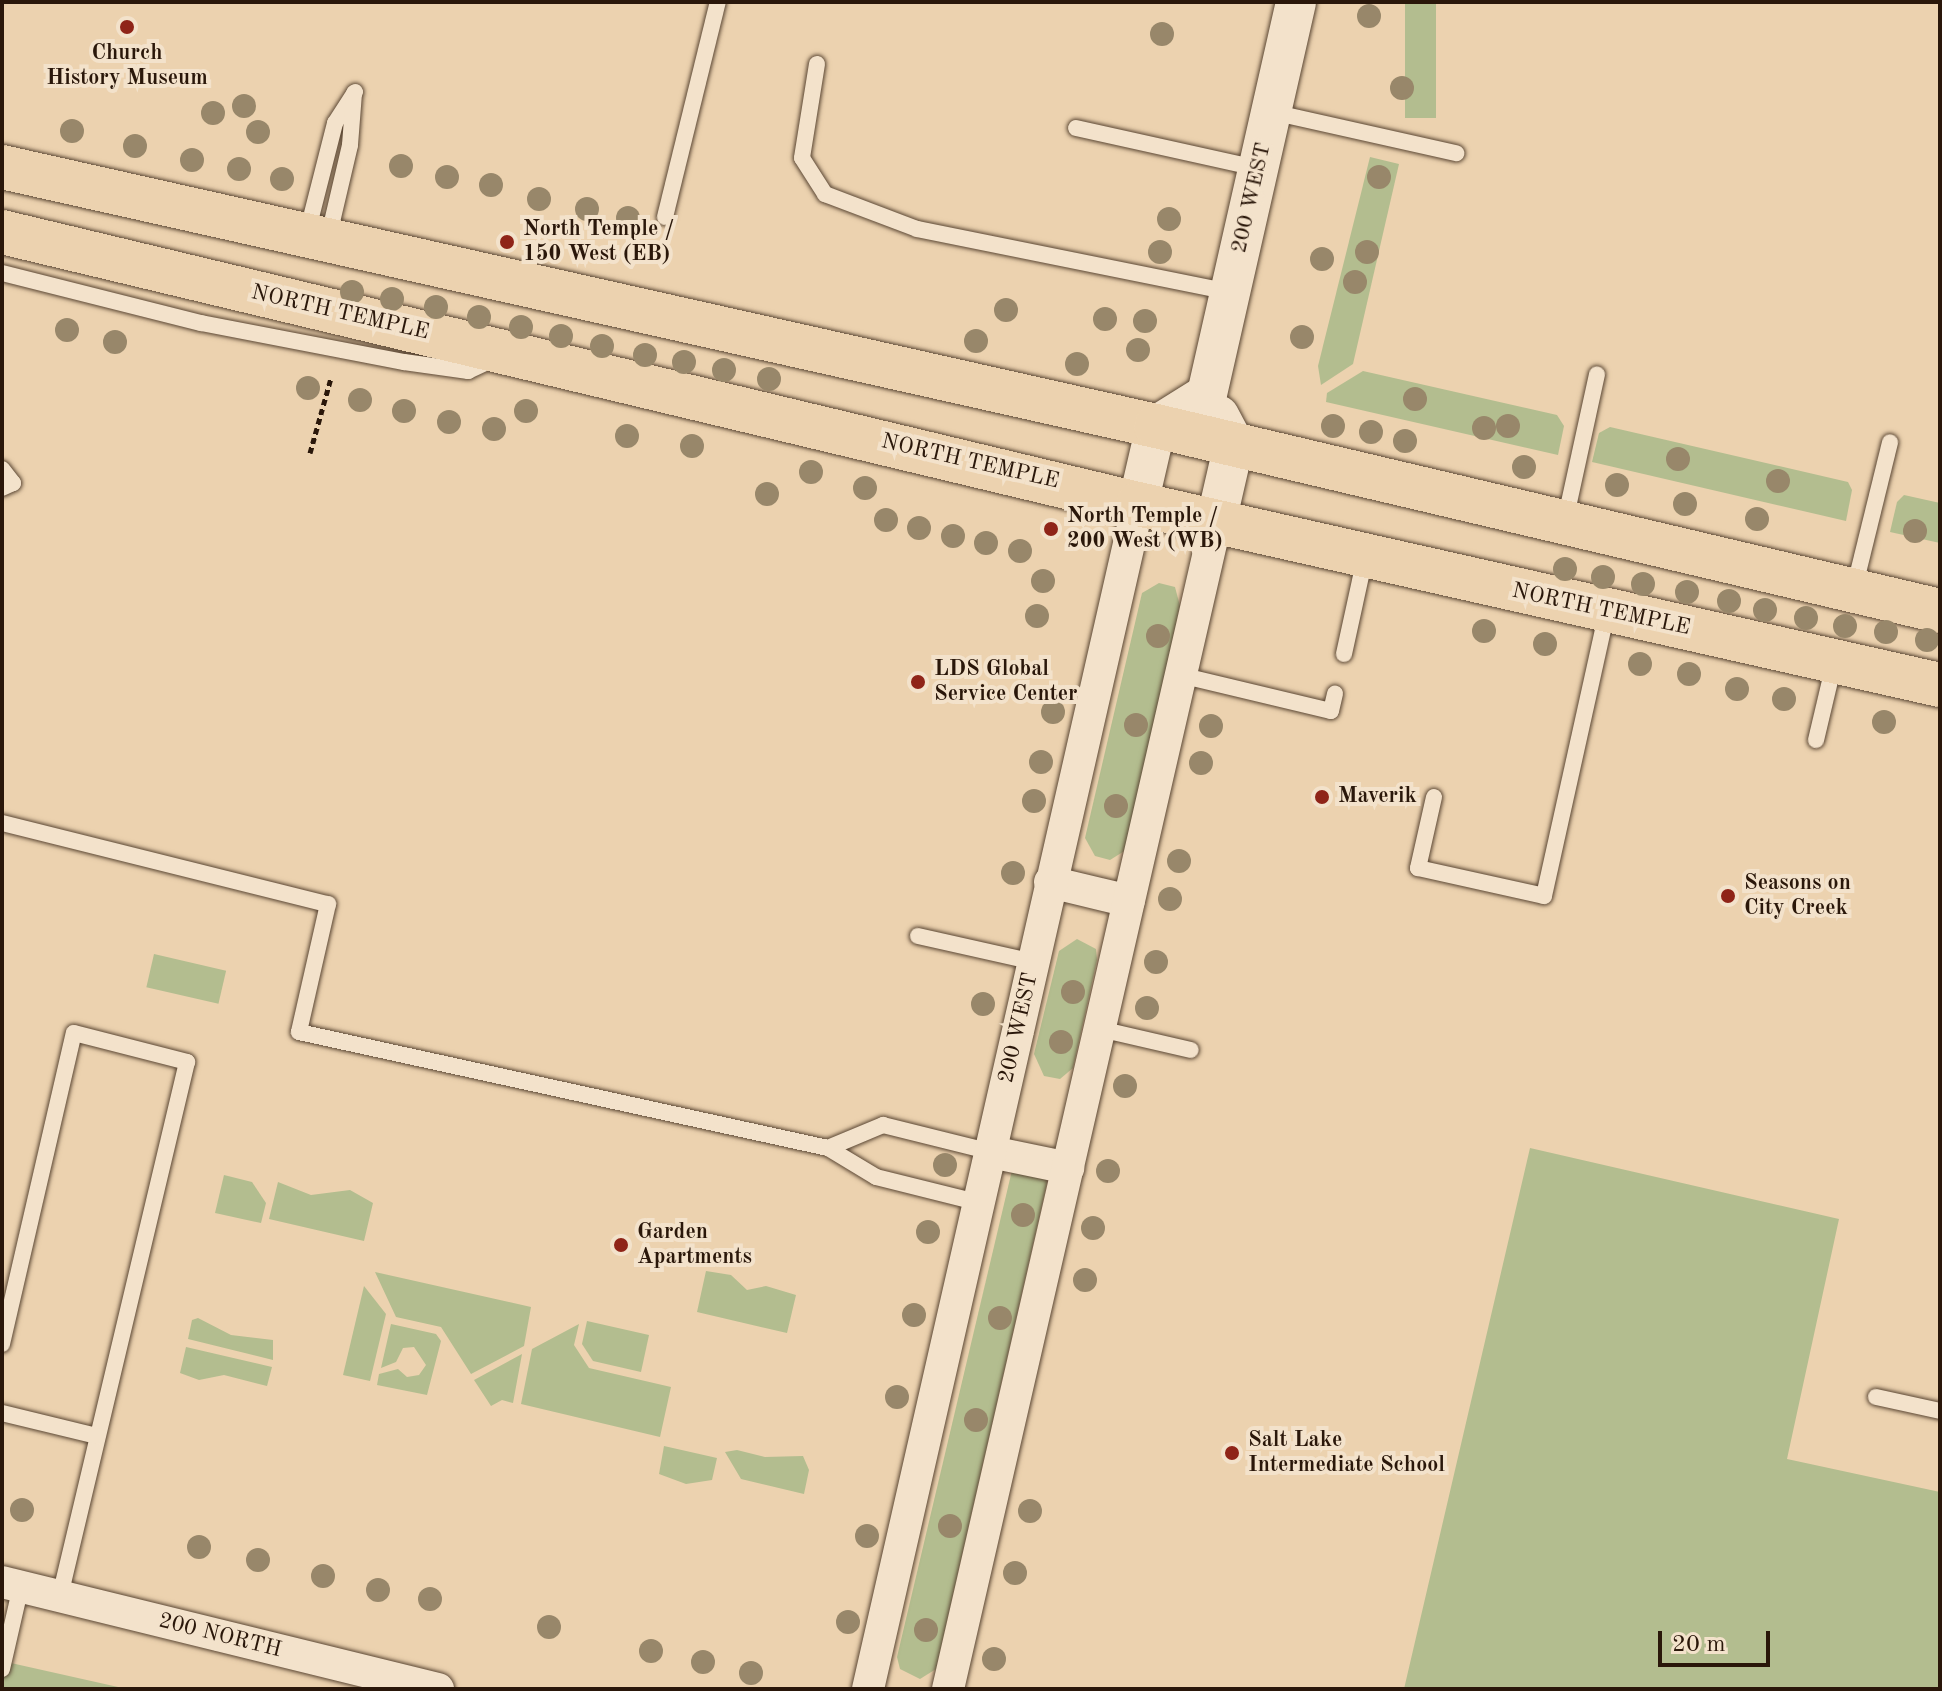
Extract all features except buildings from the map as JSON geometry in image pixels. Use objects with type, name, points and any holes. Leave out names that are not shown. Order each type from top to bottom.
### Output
[{"type":"main road","points":[[2,167],[1156,426],[1940,611]]},
{"type":"main road","name":"NORTH TEMPLE","points":[[2,232],[1138,504],[1940,685]]},
{"type":"street","name":"200 WEST","points":[[1207,394],[1296,2]]},
{"type":"street","points":[[948,1689],[1234,444],[1207,394],[1156,426]]},
{"type":"street","name":"200 WEST","points":[[868,1689],[1156,426]]},
{"type":"street","points":[[1050,882],[1129,901]]},
{"type":"street","points":[[991,1152],[1068,1168]]},
{"type":"street","name":"200 NORTH","points":[[11,1584],[348,1678],[438,1689]]},
{"type":"lane","points":[[665,217],[718,2]]},
{"type":"lane","points":[[817,64],[802,158],[825,194],[917,229],[1231,293]]},
{"type":"lane","points":[[355,92],[350,145],[317,238],[335,123],[355,92]]},
{"type":"lane","points":[[1272,112],[1456,153]]},
{"type":"lane","points":[[1076,128],[1259,168]]},
{"type":"lane","points":[[2,273],[201,323],[404,362],[468,371],[506,353]]},
{"type":"lane","points":[[1565,523],[1597,374]]},
{"type":"lane","points":[[1854,591],[1890,442]]},
{"type":"lane","points":[[2,469],[13,483],[2,488]]},
{"type":"lane","points":[[1344,654],[1365,556]]},
{"type":"lane","points":[[1434,797],[1418,868],[1544,896],[1608,611]]},
{"type":"lane","points":[[1816,740],[1835,661]]},
{"type":"lane","points":[[1180,675],[1331,711],[1335,693]]},
{"type":"lane","points":[[2,823],[328,904],[299,1032],[828,1148],[876,1177],[980,1203]]},
{"type":"lane","points":[[918,936],[1034,962]]},
{"type":"lane","points":[[1100,1029],[1191,1050]]},
{"type":"lane","points":[[2,1344],[74,1033],[187,1062],[60,1596]]},
{"type":"lane","points":[[828,1148],[883,1125],[991,1152]]},
{"type":"lane","points":[[1876,1397],[1940,1411]]},
{"type":"lane","points":[[2,1413],[97,1436]]},
{"type":"lane","points":[[2,1669],[11,1584]]},
{"type":"path","points":[[310,453],[331,378]]},
{"type":"green space","points":[[1405,2],[1436,2],[1436,118],[1405,118]]},
{"type":"green space","points":[[1370,157],[1399,164],[1353,364],[1321,385],[1318,366]]},
{"type":"green space","points":[[1363,371],[1557,415],[1564,426],[1558,455],[1326,402],[1327,393]]},
{"type":"green space","points":[[1610,427],[1848,482],[1852,490],[1846,521],[1592,462],[1599,433]]},
{"type":"green space","points":[[1904,495],[1940,503],[1940,543],[1890,532],[1897,502]]},
{"type":"green space","points":[[1159,583],[1175,587],[1180,606],[1126,850],[1110,860],[1095,856],[1085,838],[1142,593]]},
{"type":"green space","points":[[1077,939],[1096,949],[1097,960],[1073,1068],[1060,1079],[1044,1076],[1034,1054],[1059,951]]},
{"type":"green space","points":[[154,954],[226,971],[218,1004],[146,987]]},
{"type":"green space","points":[[1530,1148],[1839,1219],[1787,1459],[1940,1492],[1940,1689],[1404,1689]]},
{"type":"green space","points":[[1013,1166],[1045,1174],[1047,1183],[936,1669],[920,1679],[900,1669],[897,1657]]},
{"type":"green space","points":[[224,1175],[252,1182],[266,1203],[261,1223],[215,1213]]},
{"type":"green space","points":[[278,1182],[311,1195],[350,1190],[373,1203],[364,1241],[269,1219]]},
{"type":"green space","points":[[706,1271],[731,1275],[747,1290],[766,1286],[796,1295],[787,1333],[697,1312]]},
{"type":"green space","points":[[375,1272],[531,1307],[524,1346],[471,1374],[441,1327],[396,1317]]},
{"type":"green space","points":[[364,1286],[386,1314],[370,1381],[343,1375]]},
{"type":"green space","points":[[198,1318],[231,1335],[273,1340],[273,1360],[188,1339],[192,1320]]},
{"type":"green space","points":[[587,1321],[649,1335],[641,1372],[593,1361],[582,1344]]},
{"type":"green space","points":[[391,1324],[436,1334],[441,1341],[427,1395],[377,1385],[379,1374],[398,1369],[407,1377],[419,1375],[426,1365],[414,1347],[403,1348],[396,1362],[381,1368]]},
{"type":"green space","points":[[579,1324],[574,1345],[589,1368],[671,1387],[660,1437],[521,1404],[532,1349]]},
{"type":"green space","points":[[186,1347],[272,1367],[267,1386],[224,1375],[199,1380],[180,1373]]},
{"type":"green space","points":[[522,1354],[513,1403],[502,1400],[491,1406],[474,1380]]},
{"type":"green space","points":[[664,1446],[717,1458],[712,1480],[686,1484],[659,1474]]},
{"type":"green space","points":[[737,1450],[765,1457],[803,1456],[809,1470],[804,1494],[741,1479],[725,1452]]},
{"type":"green space","points":[[2,1661],[127,1689],[2,1689]]},
{"type":"place","name":"Church History Museum","points":[[127,27]]},
{"type":"place","name":"North Temple / 150 West (EB)","points":[[507,242]]},
{"type":"place","name":"North Temple / 200 West (WB)","points":[[1051,529]]},
{"type":"place","name":"LDS Global Service Center","points":[[918,682]]},
{"type":"place","name":"Maverik","points":[[1322,797]]},
{"type":"place","name":"Seasons on City Creek","points":[[1728,896]]},
{"type":"place","name":"Garden Apartments","points":[[621,1245]]},
{"type":"place","name":"Salt Lake Intermediate School","points":[[1232,1453]]}]
